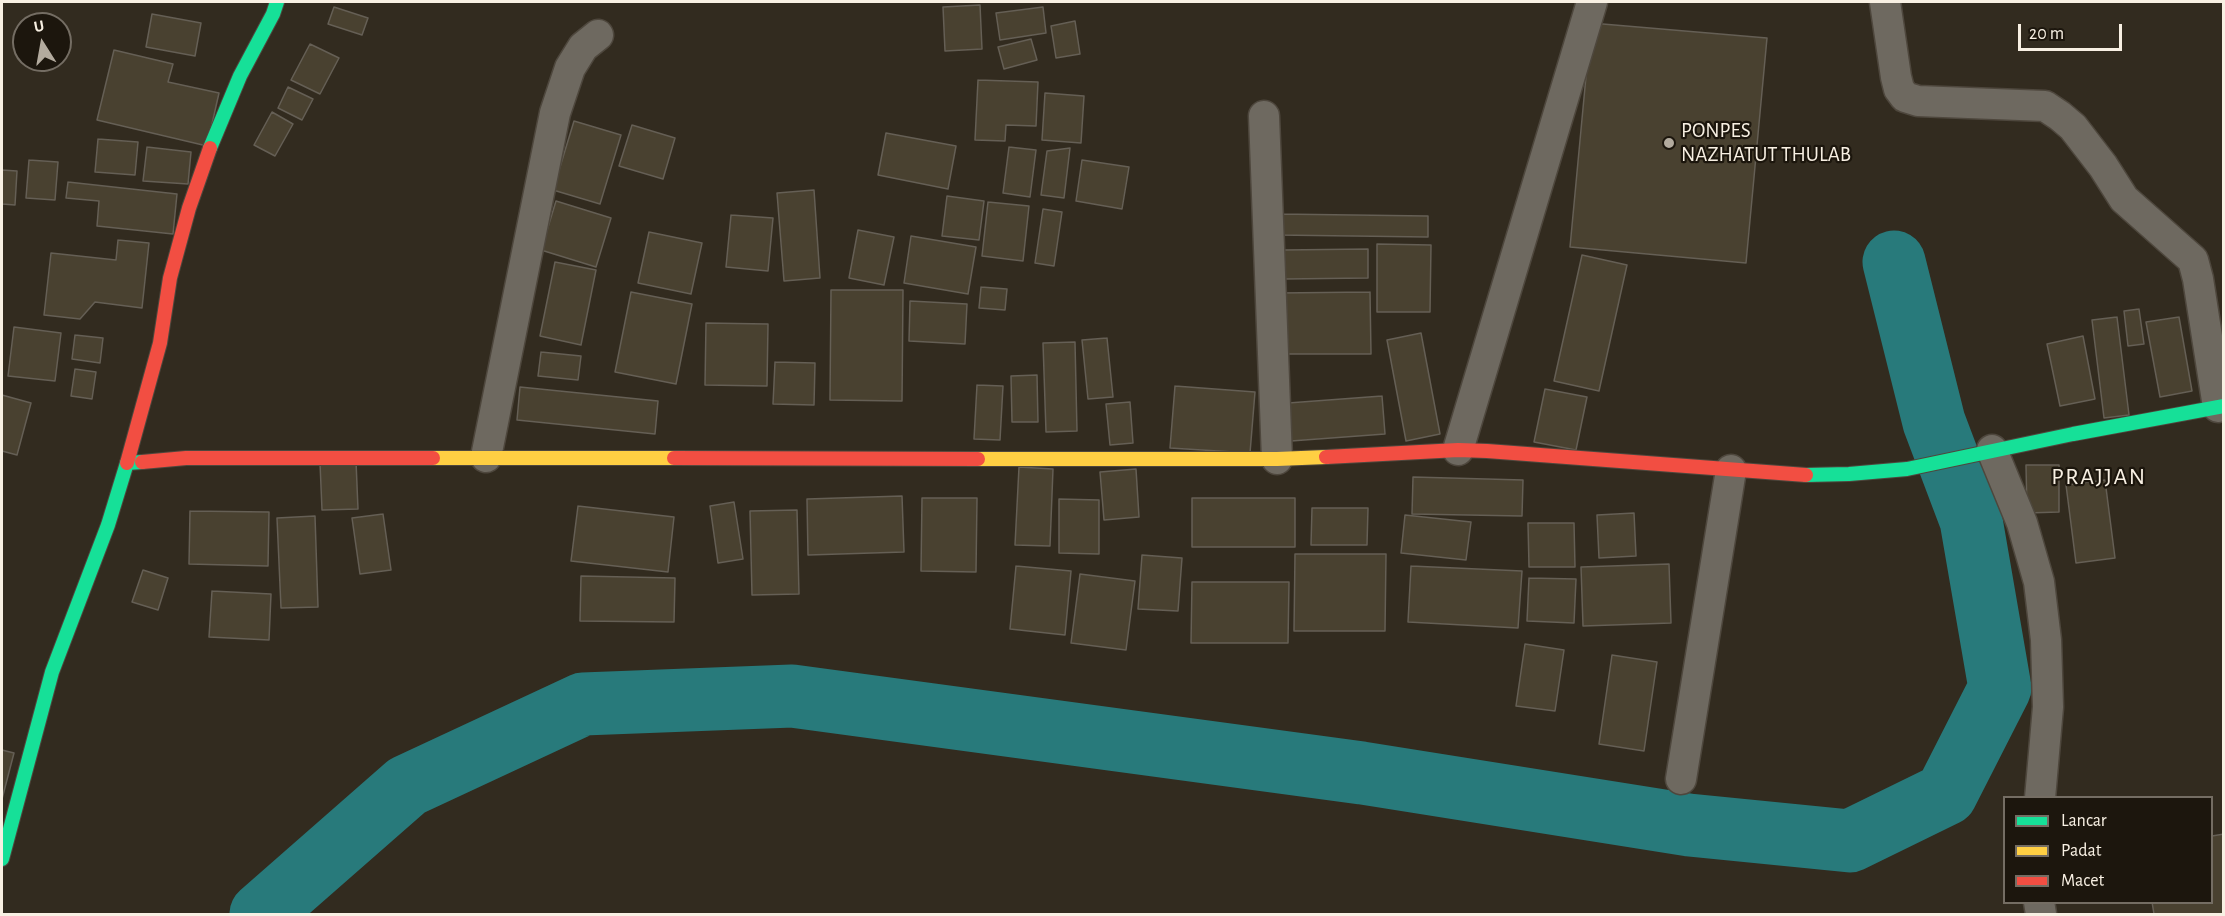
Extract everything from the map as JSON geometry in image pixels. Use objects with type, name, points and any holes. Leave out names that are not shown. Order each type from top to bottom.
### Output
[{"type":"street","points":[[2,859],[52,672],[108,525],[127,463],[160,343],[170,278],[189,208],[217,128],[277,2]]},
{"type":"street","points":[[1458,450],[1592,2]]},
{"type":"street","points":[[127,463],[186,458],[1277,459],[1458,450],[1792,475],[1849,474],[1907,469],[1982,452],[2221,406],[2193,260],[2124,199],[2103,166],[2073,127],[2045,106],[1918,100],[1905,97],[1899,90],[1896,77],[1885,2]]},
{"type":"street","points":[[486,457],[555,112],[570,68],[583,47],[598,34]]},
{"type":"street","points":[[1264,116],[1277,459]]},
{"type":"street","points":[[1982,452],[2022,523],[2039,582],[2046,640],[2048,708],[2040,796]]},
{"type":"street","points":[[1682,779],[1731,471]]},
{"type":"building","points":[[980,5],[982,49],[945,51],[943,7]]},
{"type":"building","points":[[334,7],[368,18],[362,35],[328,24]]},
{"type":"building","points":[[1043,7],[1046,33],[1000,40],[996,13]]},
{"type":"building","points":[[152,14],[201,23],[195,56],[146,47]]},
{"type":"building","points":[[1075,21],[1080,54],[1056,58],[1051,26]]},
{"type":"building","name":"PONPES NAZHATUT THULAB","points":[[1591,23],[1767,38],[1746,263],[1570,247]]},
{"type":"building","points":[[1031,39],[1037,60],[1004,69],[998,47]]},
{"type":"building","points":[[310,44],[339,58],[320,94],[291,80]]},
{"type":"building","points":[[114,50],[173,64],[168,82],[219,93],[207,146],[97,120]]},
{"type":"building","points":[[978,80],[1038,82],[1036,126],[1006,125],[1005,141],[975,140]]},
{"type":"building","points":[[288,87],[313,99],[302,120],[278,108]]},
{"type":"building","points":[[1045,93],[1084,96],[1081,143],[1042,140]]},
{"type":"building","points":[[272,112],[293,124],[275,156],[254,145]]},
{"type":"building","points":[[574,121],[621,135],[600,204],[553,190]]},
{"type":"building","points":[[632,125],[675,138],[663,179],[619,166]]},
{"type":"building","points":[[886,133],[956,146],[948,189],[878,175]]},
{"type":"building","points":[[98,139],[138,142],[135,175],[95,172]]},
{"type":"building","points":[[147,147],[191,152],[188,184],[143,181]]},
{"type":"building","points":[[1009,147],[1036,150],[1030,197],[1003,193]]},
{"type":"building","points":[[1070,148],[1064,198],[1041,195],[1047,151]]},
{"type":"building","points":[[29,160],[58,162],[55,200],[26,198]]},
{"type":"building","points":[[1082,160],[1129,167],[1122,209],[1076,201]]},
{"type":"building","points":[[2,170],[17,171],[15,205],[2,204]]},
{"type":"building","points":[[68,182],[177,194],[173,234],[97,226],[99,201],[66,198]]},
{"type":"building","points":[[814,190],[820,278],[784,281],[777,193]]},
{"type":"building","points":[[947,196],[984,201],[979,240],[942,236]]},
{"type":"building","points":[[556,201],[611,218],[596,267],[541,250]]},
{"type":"building","points":[[988,202],[1029,206],[1023,261],[982,256]]},
{"type":"building","points":[[1043,209],[1062,212],[1054,266],[1035,263]]},
{"type":"building","points":[[1278,214],[1428,216],[1428,237],[1277,235]]},
{"type":"building","points":[[731,215],[773,218],[768,271],[726,267]]},
{"type":"building","points":[[858,230],[894,237],[884,285],[849,278]]},
{"type":"building","points":[[649,232],[702,243],[691,294],[638,283]]},
{"type":"building","points":[[911,236],[976,247],[968,294],[904,283]]},
{"type":"building","points":[[118,240],[149,243],[142,308],[95,302],[80,319],[44,315],[51,253],[116,260]]},
{"type":"building","points":[[1377,244],[1431,245],[1430,312],[1377,312]]},
{"type":"building","points":[[1368,249],[1368,278],[1284,279],[1283,250]]},
{"type":"building","points":[[1582,255],[1627,265],[1599,391],[1554,381]]},
{"type":"building","points":[[555,262],[596,270],[581,345],[540,336]]},
{"type":"building","points":[[981,287],[1007,289],[1005,310],[979,308]]},
{"type":"building","points":[[831,290],[903,290],[902,401],[830,400]]},
{"type":"building","points":[[631,292],[692,304],[676,384],[615,372]]},
{"type":"building","points":[[1370,292],[1371,354],[1278,354],[1278,293]]},
{"type":"building","points":[[910,301],[967,304],[965,344],[909,341]]},
{"type":"building","points":[[2139,309],[2144,344],[2128,346],[2124,311]]},
{"type":"building","points":[[2117,317],[2129,415],[2104,418],[2092,320]]},
{"type":"building","points":[[2179,317],[2192,391],[2160,397],[2146,322]]},
{"type":"building","points":[[706,323],[768,324],[767,386],[705,385]]},
{"type":"building","points":[[14,327],[61,333],[55,381],[8,376]]},
{"type":"building","points":[[1421,333],[1440,434],[1406,441],[1387,340]]},
{"type":"building","points":[[75,335],[103,338],[100,363],[72,359]]},
{"type":"building","points":[[2083,336],[2095,399],[2060,406],[2047,344]]},
{"type":"building","points":[[1107,338],[1113,397],[1088,399],[1082,340]]},
{"type":"building","points":[[1075,342],[1077,431],[1046,432],[1043,343]]},
{"type":"building","points":[[541,352],[581,356],[578,380],[538,376]]},
{"type":"building","points":[[775,362],[815,363],[814,405],[773,404]]},
{"type":"building","points":[[75,369],[96,372],[92,399],[71,396]]},
{"type":"building","points":[[1037,375],[1038,422],[1012,422],[1011,376]]},
{"type":"building","points":[[977,385],[1003,386],[1000,440],[974,439]]},
{"type":"building","points":[[1175,386],[1255,392],[1250,453],[1170,448]]},
{"type":"building","points":[[520,387],[658,401],[655,434],[517,420]]},
{"type":"building","points":[[1545,389],[1587,397],[1576,450],[1534,442]]},
{"type":"building","points":[[2,395],[31,403],[17,455],[2,451]]},
{"type":"building","points":[[1382,396],[1385,434],[1291,441],[1288,403]]},
{"type":"building","points":[[1130,402],[1133,443],[1110,445],[1106,404]]},
{"type":"building","points":[[356,461],[358,509],[322,510],[320,463]]},
{"type":"building","points":[[2026,465],[2059,465],[2059,512],[2027,513]]},
{"type":"building","points":[[1019,467],[1053,469],[1050,546],[1015,545]]},
{"type":"building","points":[[1136,469],[1139,517],[1104,520],[1100,472]]},
{"type":"building","points":[[1413,477],[1523,480],[1522,516],[1412,514]]},
{"type":"building","points":[[2105,480],[2115,558],[2076,563],[2066,485]]},
{"type":"building","points":[[902,496],[904,552],[808,555],[807,499]]},
{"type":"building","points":[[922,498],[977,498],[976,572],[921,571]]},
{"type":"building","points":[[1192,498],[1295,498],[1295,547],[1192,547]]},
{"type":"building","points":[[1059,499],[1099,500],[1099,554],[1059,553]]},
{"type":"building","points":[[734,502],[743,559],[718,563],[710,506]]},
{"type":"building","points":[[578,506],[674,517],[668,572],[571,561]]},
{"type":"building","points":[[1312,508],[1368,508],[1367,545],[1311,545]]},
{"type":"building","points":[[797,510],[799,594],[752,595],[750,511]]},
{"type":"building","points":[[190,511],[269,512],[268,566],[189,564]]},
{"type":"building","points":[[1634,513],[1636,556],[1599,558],[1597,515]]},
{"type":"building","points":[[383,514],[391,570],[360,574],[352,518]]},
{"type":"building","points":[[1405,515],[1471,522],[1466,560],[1401,553]]},
{"type":"building","points":[[315,516],[318,607],[281,608],[277,518]]},
{"type":"building","points":[[1528,523],[1574,523],[1575,567],[1529,567]]},
{"type":"building","points":[[1295,554],[1386,554],[1385,631],[1294,631]]},
{"type":"building","points":[[1142,555],[1182,558],[1178,611],[1138,609]]},
{"type":"building","points":[[1669,564],[1671,623],[1583,626],[1581,567]]},
{"type":"building","points":[[1016,566],[1071,571],[1065,635],[1010,629]]},
{"type":"building","points":[[1411,566],[1522,571],[1518,628],[1408,622]]},
{"type":"building","points":[[143,570],[168,578],[158,610],[132,602]]},
{"type":"building","points":[[1080,574],[1135,581],[1126,650],[1071,643]]},
{"type":"building","points":[[581,576],[675,578],[674,622],[580,621]]},
{"type":"building","points":[[1529,578],[1576,579],[1574,623],[1527,621]]},
{"type":"building","points":[[1192,582],[1289,582],[1288,643],[1191,643]]},
{"type":"building","points":[[212,591],[271,594],[269,640],[209,637]]},
{"type":"building","points":[[1525,644],[1564,650],[1555,711],[1516,706]]},
{"type":"building","points":[[1612,655],[1657,662],[1644,751],[1599,744]]},
{"type":"building","points":[[2,750],[14,753],[2,799]]},
{"type":"building","points":[[2224,834],[2224,914],[2154,914],[2152,904],[2213,904],[2213,836]]},
{"type":"waterway","points":[[261,914],[407,786],[583,704],[792,696],[1362,773],[1689,825],[1850,841],[1946,794],[2000,688],[1971,520],[1934,422],[1894,262]]},
{"type":"traffic: fast","points":[[210,148],[240,76],[277,2]]},
{"type":"traffic: fast","points":[[1806,475],[1907,469],[2073,434],[2224,406]]},
{"type":"traffic: fast","points":[[2,859],[52,672],[108,525],[127,463],[142,462]]},
{"type":"traffic: slow","points":[[978,459],[1326,457]]},
{"type":"traffic: slow","points":[[433,458],[674,458]]},
{"type":"traffic: jam","points":[[127,463],[160,343],[170,278],[189,208],[210,148]]},
{"type":"traffic: jam","points":[[1326,457],[1458,450],[1487,451],[1806,475]]},
{"type":"traffic: jam","points":[[142,462],[186,458],[433,458]]},
{"type":"traffic: jam","points":[[674,458],[978,459]]},
{"type":"place","name":"PONPES NAZHATUT THULAB","points":[[1669,143]]},
{"type":"district","name":"PRAJJAN","points":[[2099,477]]}]
